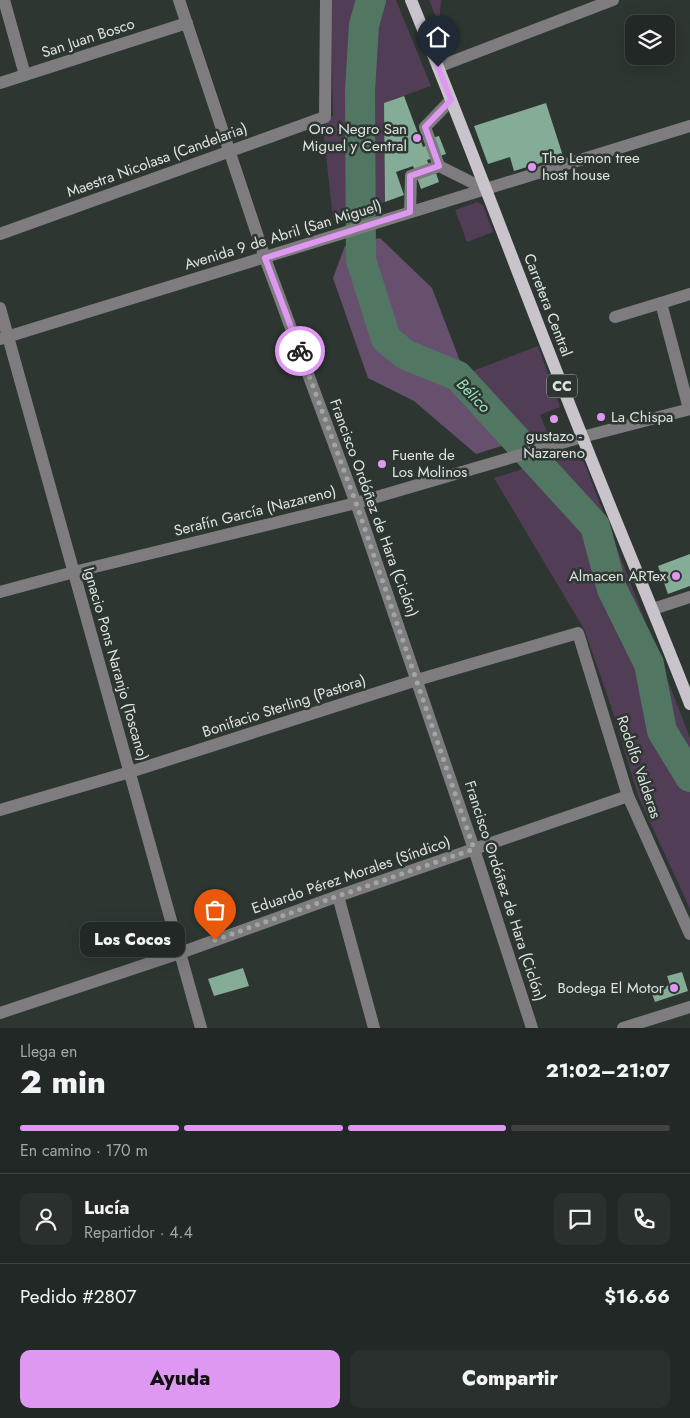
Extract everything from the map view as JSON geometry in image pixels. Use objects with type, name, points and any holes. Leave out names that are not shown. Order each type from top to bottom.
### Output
[{"type":"main road","name":"Carretera Central","points":[[411,0],[582,437],[690,704]]},
{"type":"street","points":[[4,0],[25,75]]},
{"type":"street","name":"Francisco Ordóñez de Hara (Ciclón)","points":[[179,0],[265,258],[356,503],[417,680],[532,1028]]},
{"type":"street","name":"Maestra Nicolasa (Candelaria)","points":[[0,234],[325,116],[326,0]]},
{"type":"street","points":[[438,67],[613,0]]},
{"type":"street","name":"San Juan Bosco","points":[[0,83],[186,24]]},
{"type":"street","points":[[451,100],[425,127],[439,166],[485,189]]},
{"type":"street","name":"Avenida 9 de Abril (San Miguel)","points":[[4,338],[690,126]]},
{"type":"street","points":[[410,212],[410,176],[439,166]]},
{"type":"street","points":[[615,318],[690,294]]},
{"type":"street","points":[[661,303],[689,409]]},
{"type":"street","name":"Ignacio Pons Naranjo (Toscano)","points":[[0,308],[4,338],[74,572],[201,1028]]},
{"type":"street","name":"Serafín García (Nazareno)","points":[[0,592],[356,503],[582,437],[689,409]]},
{"type":"street","points":[[653,610],[690,597]]},
{"type":"street","name":"Bonifacio Sterling (Pastora)","points":[[0,810],[130,772],[417,680],[578,633]]},
{"type":"street","name":"Rodolfo Valderas","points":[[578,633],[628,796],[690,934]]},
{"type":"street","name":"Eduardo Pérez Morales (Síndico)","points":[[0,1013],[180,953],[338,896],[628,796]]},
{"type":"street","points":[[338,896],[374,1028]]},
{"type":"street","points":[[623,1028],[690,1008]]},
{"type":"shaded area","points":[[331,0],[396,0],[431,86],[384,103],[385,202],[333,220],[323,128],[333,115]]},
{"type":"shaded area","points":[[429,0],[441,0],[439,24]]},
{"type":"shaded area","points":[[477,202],[483,205],[493,232],[467,242],[455,210]]},
{"type":"shaded area","points":[[380,238],[432,288],[465,374],[530,437],[476,454],[414,401],[368,378],[333,278],[345,246]]},
{"type":"shaded area","points":[[538,346],[560,407],[540,415],[547,432],[530,437],[465,374]]},
{"type":"shaded area","points":[[569,454],[584,462],[690,738],[690,909],[639,798],[611,706],[584,629],[494,478]]},
{"type":"building","points":[[404,96],[423,147],[433,143],[431,138],[439,136],[446,154],[427,160],[433,174],[436,173],[439,182],[421,189],[413,166],[396,172],[404,195],[385,202],[384,103]]},
{"type":"building","points":[[546,103],[563,156],[514,171],[510,157],[488,164],[474,126]]},
{"type":"building","name":"Almacen ARTex","points":[[690,554],[690,586],[668,594],[658,566]]},
{"type":"building","points":[[243,968],[249,986],[214,996],[208,979]]},
{"type":"building","name":"Bodega El Motor","points":[[682,972],[688,991],[655,1002],[651,991],[670,985],[667,976]]},
{"type":"waterway","name":"Bélico","points":[[371,0],[364,25],[360,91],[361,260],[386,339],[406,355],[458,376],[595,526],[612,589],[649,664],[662,731],[690,777]]},
{"type":"way so far","points":[[215,940],[474,849],[356,503],[300,351]]},
{"type":"place","name":"Oro Negro San Miguel y Central","points":[[417,138]]},
{"type":"place","name":"The Lemon tree host house","points":[[532,167]]},
{"type":"place","name":"La Chispa","points":[[601,417]]},
{"type":"place","name":"gustazo - Nazareno","points":[[554,419]]},
{"type":"place","name":"Fuente de Los Molinos","points":[[382,464]]},
{"type":"place","name":"Almacen ARTex","points":[[676,576]]},
{"type":"place","name":"Los Cocos","points":[[215,940]]},
{"type":"place","name":"Bodega El Motor","points":[[674,988]]},
{"type":"route","points":[[300,351],[265,258],[410,212],[410,176],[439,166],[425,127],[451,100],[438,67]]}]
